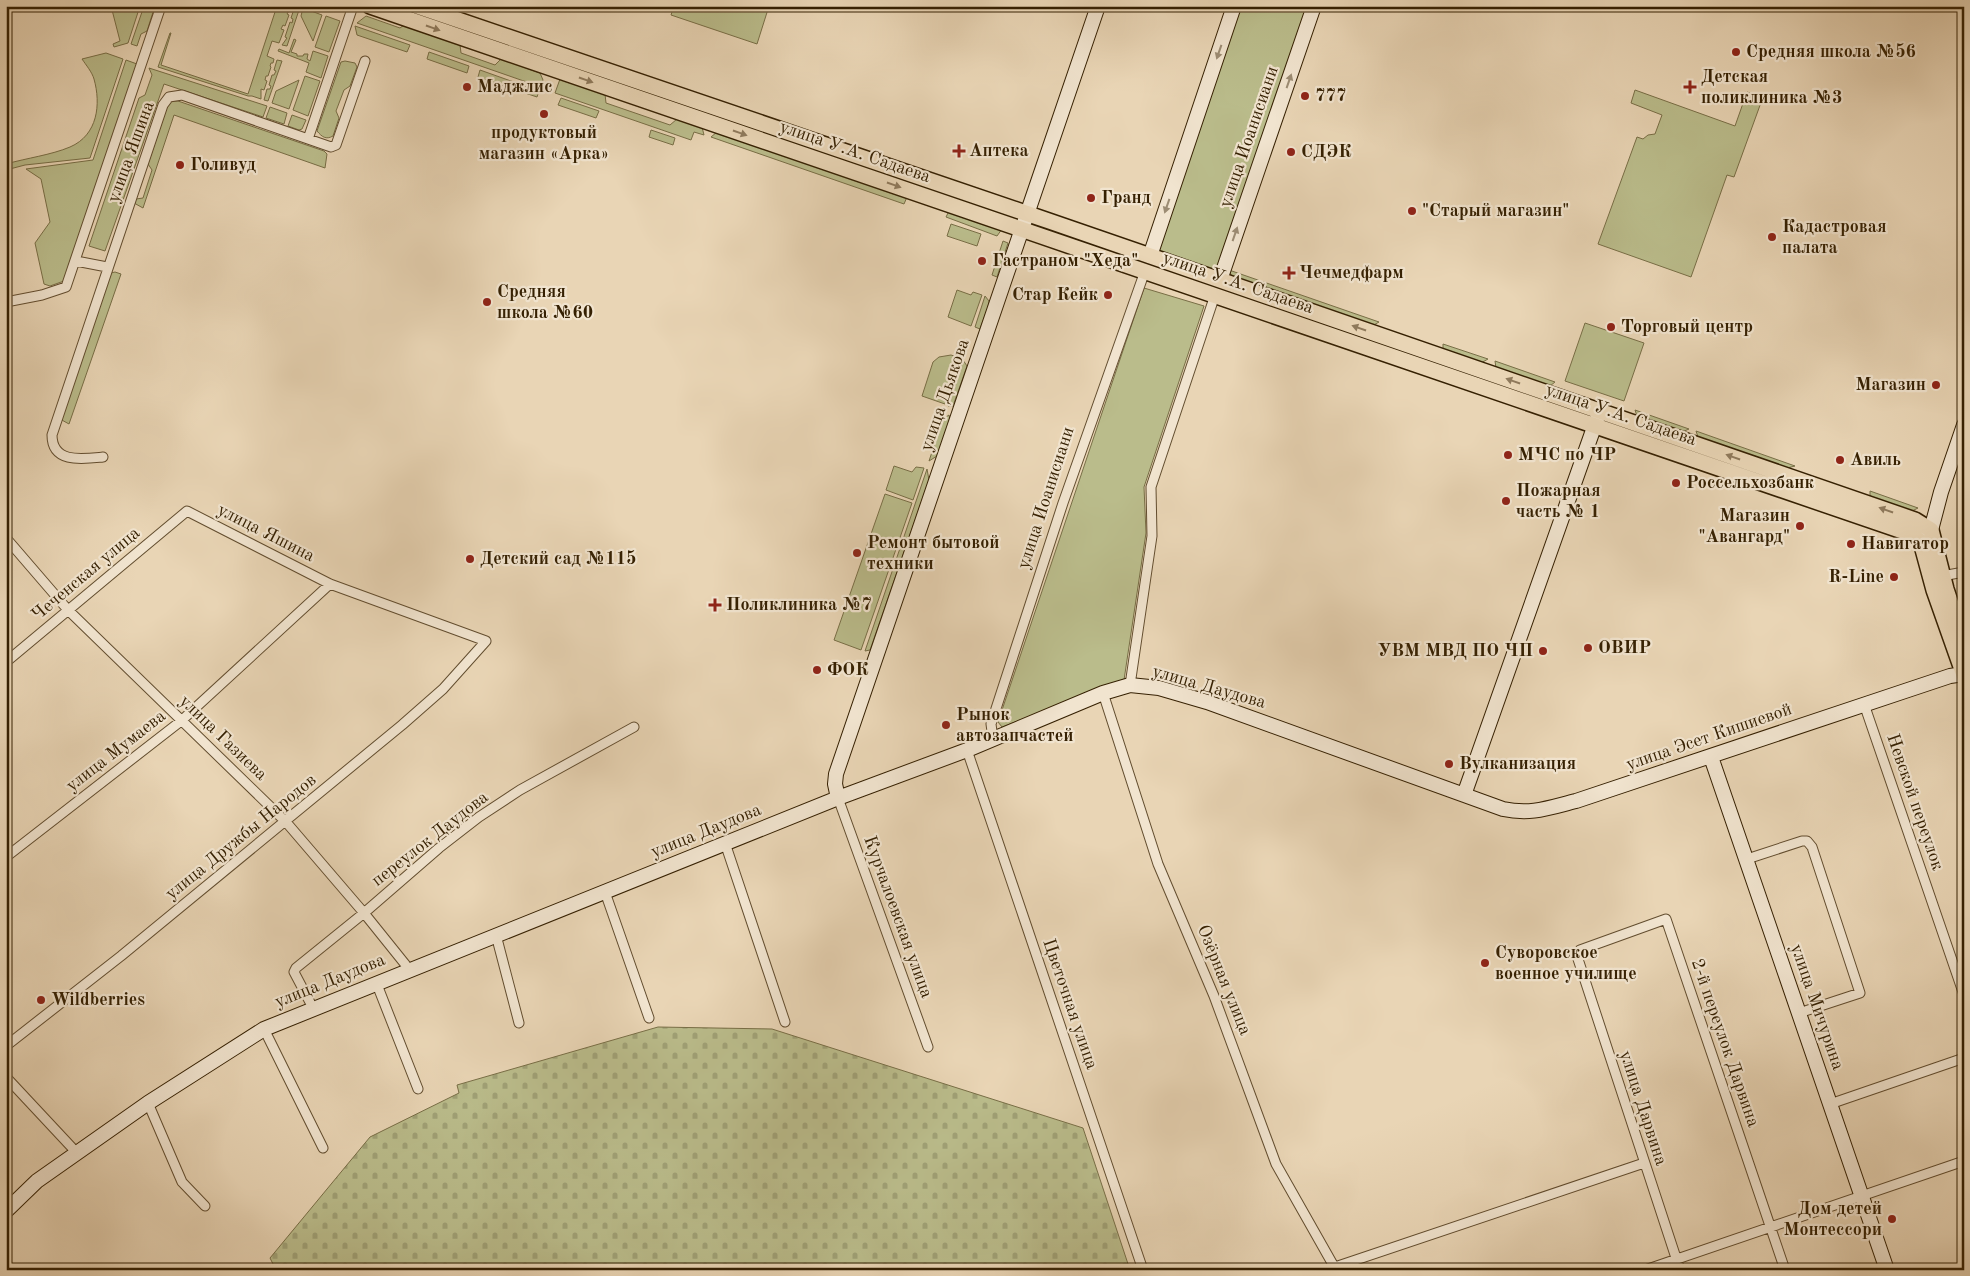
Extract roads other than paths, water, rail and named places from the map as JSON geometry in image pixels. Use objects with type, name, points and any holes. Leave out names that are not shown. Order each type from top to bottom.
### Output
[{"type":"main road","name":"улица У.А. Садаева","points":[[370,6],[1145,272],[1217,288],[1597,418],[1915,520],[1931,530]]},
{"type":"main road","name":"улица У.А. Садаева","points":[[416,6],[1150,256],[1217,288]]},
{"type":"main road","name":"улица У.А. Садаева","points":[[1597,418],[1911,534],[1921,542]]},
{"type":"main road","points":[[1931,530],[1942,576],[1964,643]]},
{"type":"main road","points":[[1921,542],[1934,590],[1964,675]]},
{"type":"street","points":[[6,302],[42,295],[66,287],[161,6]]},
{"type":"street","points":[[353,6],[308,139],[331,147],[336,145],[365,61]]},
{"type":"street","name":"улица Дьякова","points":[[838,798],[835,784],[836,774],[1098,6]]},
{"type":"street","points":[[1150,256],[1234,6]]},
{"type":"street","name":"улица Иоанисиани","points":[[1130,685],[1152,536],[1151,487],[1314,6]]},
{"type":"street","name":"улица Яшина","points":[[103,457],[80,459],[65,457],[53,446],[52,435],[163,105],[169,97],[182,95],[308,139]]},
{"type":"street","points":[[76,261],[108,267]]},
{"type":"street","name":"улица Иоанисиани","points":[[993,739],[991,724],[1063,503],[1145,272]]},
{"type":"street","points":[[1464,794],[1597,418]]},
{"type":"street","points":[[1921,542],[1931,530],[1939,498],[1964,425]]},
{"type":"street","name":"улица Яшина","points":[[187,511],[330,584],[486,641]]},
{"type":"street","name":"Чеченская улица","points":[[6,662],[187,511]]},
{"type":"street","name":"улица Газиева","points":[[6,538],[68,610],[286,822],[409,969]]},
{"type":"street","points":[[1942,576],[1964,572]]},
{"type":"street","name":"улица Мумаева","points":[[6,857],[181,721],[330,584]]},
{"type":"street","name":"улица Дружбы Народов","points":[[6,1046],[121,956],[286,822],[442,689],[486,641]]},
{"type":"street","name":"улица Эсет Кишиевой","points":[[1464,794],[1503,809],[1535,812],[1576,801],[1711,757],[1950,676],[1964,675]]},
{"type":"street","name":"улица Даудова","points":[[6,1211],[37,1181],[148,1103],[264,1029],[376,982],[496,936],[838,798],[967,750],[1104,693],[1130,685],[1159,688],[1207,702],[1464,794]]},
{"type":"street","name":"Озёрная улица","points":[[1104,693],[1158,864],[1214,996],[1276,1164],[1332,1269]]},
{"type":"street","name":"Невской переулок","points":[[1864,704],[1964,995]]},
{"type":"street","name":"переулок Даудова","points":[[313,1008],[294,969],[479,817],[520,790],[634,727]]},
{"type":"street","name":"Цветочная улица","points":[[967,750],[1143,1270]]},
{"type":"street","name":"улица Мичурина","points":[[1711,757],[1887,1270]]},
{"type":"street","name":"Курчалоевская улица","points":[[838,798],[928,1047]]},
{"type":"street","points":[[1747,859],[1802,841],[1807,841],[1812,847],[1860,993],[1799,1013]]},
{"type":"street","points":[[725,843],[785,1022]]},
{"type":"street","points":[[605,892],[649,1018]]},
{"type":"street","name":"2-й переулок Дарвина","points":[[1577,956],[1580,950],[1666,919],[1785,1270]]},
{"type":"street","points":[[496,936],[519,1023]]},
{"type":"street","name":"улица Дарвина","points":[[1577,956],[1680,1270]]},
{"type":"street","points":[[376,982],[418,1089]]},
{"type":"street","points":[[264,1029],[323,1148]]},
{"type":"street","points":[[1830,1104],[1964,1058]]},
{"type":"street","points":[[6,1077],[77,1153]]},
{"type":"street","points":[[148,1103],[182,1182],[205,1206]]},
{"type":"street","points":[[1645,1270],[1964,1161]]},
{"type":"street","points":[[1332,1269],[1644,1163]]},
{"type":"place","name":"Средняя школа №56","points":[[1736,52]]},
{"type":"place","name":"Маджлис","points":[[467,87]]},
{"type":"place","name":"Детская поликлиника №3","points":[[1690,87]]},
{"type":"place","name":"777","points":[[1305,96]]},
{"type":"place","name":"продуктовый магазин «Арка»","points":[[544,114]]},
{"type":"place","name":"Аптека","points":[[959,151]]},
{"type":"place","name":"СДЭК","points":[[1291,152]]},
{"type":"place","name":"Голивуд","points":[[180,165]]},
{"type":"place","name":"Гранд","points":[[1091,198]]},
{"type":"place","name":"\"Старый магазин\"","points":[[1412,211]]},
{"type":"place","name":"Кадастровая палата","points":[[1772,237]]},
{"type":"place","name":"Гастраном \"Хеда\"","points":[[982,261]]},
{"type":"place","name":"Чечмедфарм","points":[[1289,273]]},
{"type":"place","name":"Стар Кейк","points":[[1108,295]]},
{"type":"place","name":"Средняя школа №60","points":[[487,302]]},
{"type":"place","name":"Торговый центр","points":[[1611,327]]},
{"type":"place","name":"Магазин","points":[[1936,385]]},
{"type":"place","name":"МЧС по ЧР","points":[[1508,455]]},
{"type":"place","name":"Авиль","points":[[1840,460]]},
{"type":"place","name":"Россельхозбанк","points":[[1676,483]]},
{"type":"place","name":"Пожарная часть № 1","points":[[1506,501]]},
{"type":"place","name":"Магазин \"Авангард\"","points":[[1800,526]]},
{"type":"place","name":"Навигатор","points":[[1851,544]]},
{"type":"place","name":"Ремонт бытовой техники","points":[[857,553]]},
{"type":"place","name":"Детский сад №115","points":[[470,559]]},
{"type":"place","name":"R-Line","points":[[1894,577]]},
{"type":"place","name":"Поликлиника №7","points":[[715,605]]},
{"type":"place","name":"ОВИР","points":[[1588,648]]},
{"type":"place","name":"УВМ МВД ПО ЧП","points":[[1543,651]]},
{"type":"place","name":"ФОК","points":[[817,670]]},
{"type":"place","name":"Рынок автозапчастей","points":[[946,725]]},
{"type":"place","name":"Вулканизация","points":[[1449,764]]},
{"type":"place","name":"Суворовское военное училище","points":[[1485,963]]},
{"type":"place","name":"Wildberries","points":[[41,1000]]},
{"type":"place","name":"Дом детей Монтессори","points":[[1892,1219]]}]
